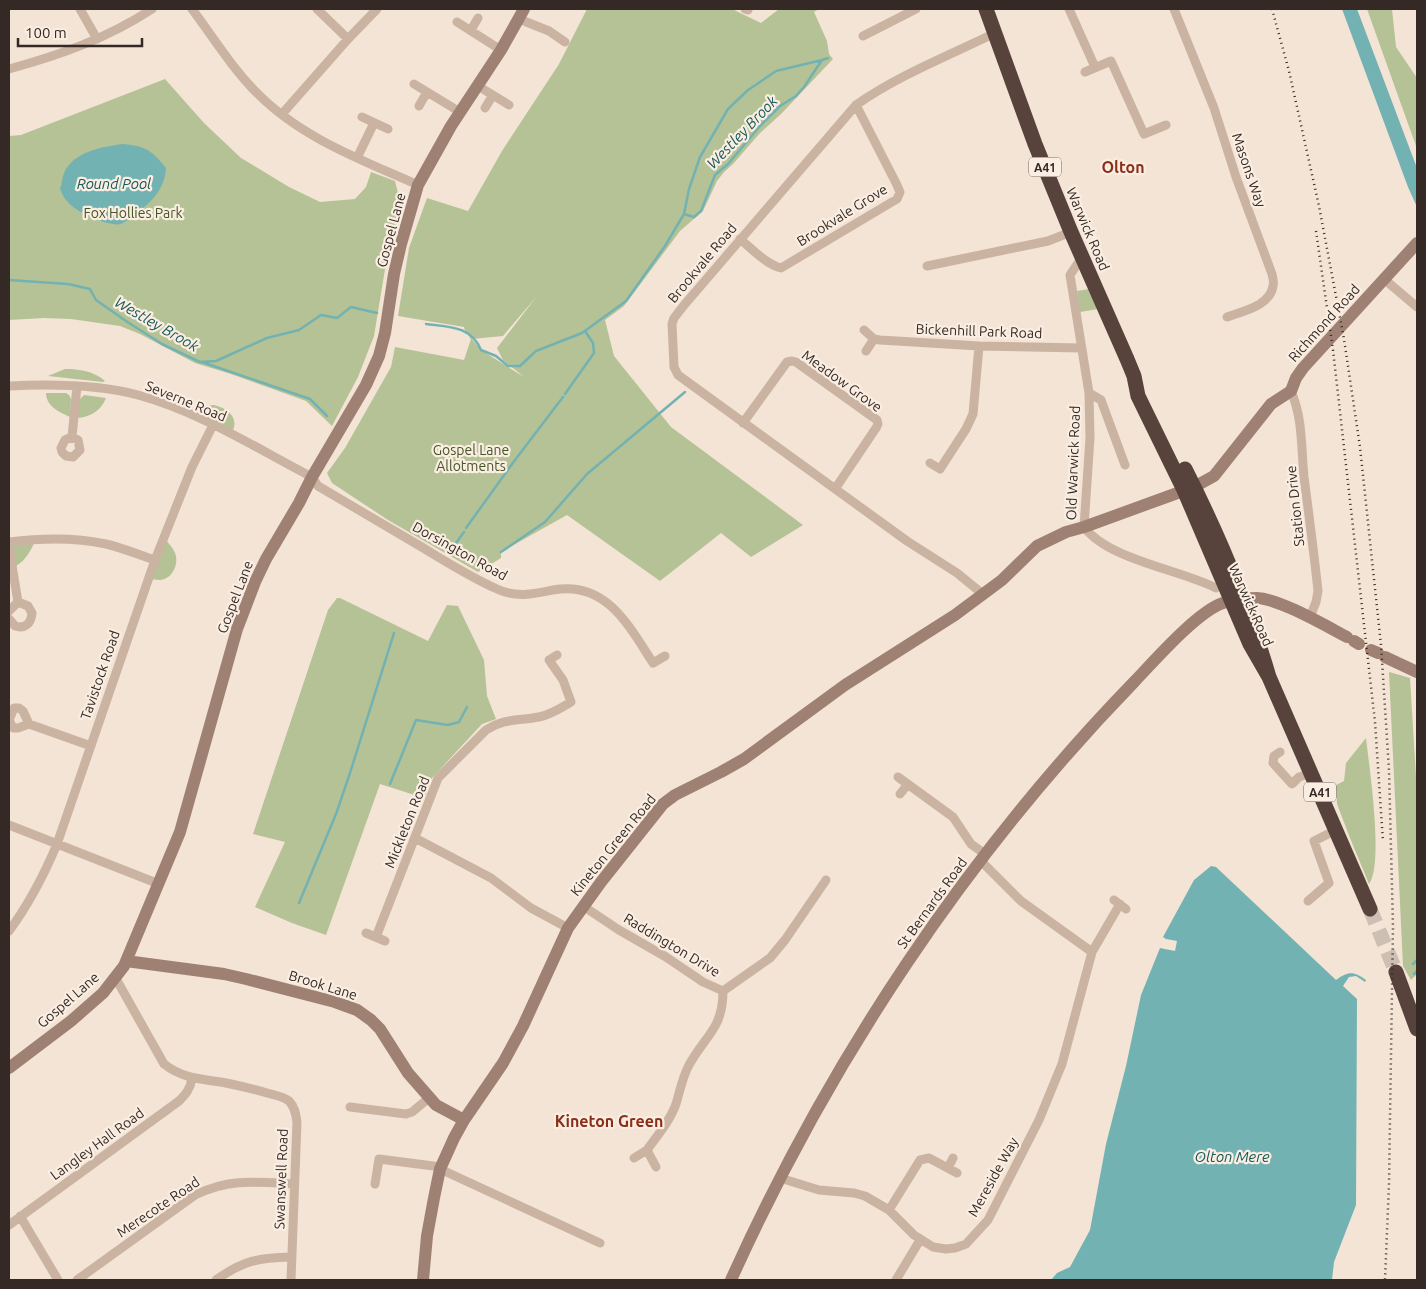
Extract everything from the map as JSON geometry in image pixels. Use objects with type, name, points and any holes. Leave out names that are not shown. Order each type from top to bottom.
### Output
[{"type":"highway","name":"Warwick Road","points":[[986,9],[1035,144],[1082,258],[1134,376],[1188,488],[1237,600],[1250,644],[1269,677],[1370,909]]},
{"type":"highway","points":[[1396,972],[1417,1029]]},
{"type":"street","points":[[80,9],[97,39]]},
{"type":"street","points":[[9,69],[54,57],[97,39],[137,19],[152,9]]},
{"type":"street","points":[[192,9],[238,73],[258,94],[282,114],[313,135],[357,158],[418,185]]},
{"type":"street","points":[[317,9],[348,39]]},
{"type":"street","points":[[282,114],[377,9]]},
{"type":"street","points":[[863,36],[916,9]]},
{"type":"street","points":[[1069,9],[1095,68]]},
{"type":"street","name":"Masons Way","points":[[1174,9],[1214,108],[1236,178],[1272,274],[1274,286],[1262,303],[1227,317]]},
{"type":"street","name":"Gospel Lane","points":[[9,1068],[72,1021],[103,993],[126,961],[159,884],[184,818],[237,629],[255,582],[312,477],[354,406],[379,356],[385,333],[394,274],[418,185],[460,112],[501,50],[521,14],[565,42]]},
{"type":"street","points":[[470,30],[478,18]]},
{"type":"street","points":[[457,22],[501,50]]},
{"type":"street","name":"Brookvale Road","points":[[984,595],[957,573],[907,541],[678,375],[674,367],[672,324],[678,312],[856,104],[937,60],[995,34]]},
{"type":"street","points":[[1085,72],[1111,61],[1144,134],[1166,125]]},
{"type":"street","points":[[414,84],[460,112]]},
{"type":"street","points":[[478,86],[509,105]]},
{"type":"street","points":[[419,106],[428,92]]},
{"type":"street","points":[[486,108],[493,95]]},
{"type":"street","name":"Brookvale Grove","points":[[740,238],[775,267],[781,268],[897,199],[900,192],[856,104]]},
{"type":"street","points":[[362,118],[388,129]]},
{"type":"street","points":[[357,158],[374,123]]},
{"type":"street","points":[[927,266],[1048,241],[1071,232]]},
{"type":"street","name":"Richmond Road","points":[[1292,391],[1296,378],[1303,368],[1417,243]]},
{"type":"street","name":"Old Warwick Road","points":[[1082,258],[1070,275],[1089,393],[1090,438],[1084,527],[1090,535],[1107,547],[1200,580],[1216,588]]},
{"type":"street","points":[[1384,279],[1417,307]]},
{"type":"street","points":[[864,330],[874,339],[866,351]]},
{"type":"street","name":"Bickenhill Park Road","points":[[874,339],[978,346],[1082,348]]},
{"type":"street","points":[[930,463],[940,469],[971,421],[975,405],[978,346]]},
{"type":"street","name":"Meadow Grove","points":[[743,423],[787,362],[792,360],[877,420],[876,428],[835,489]]},
{"type":"street","name":"Severne Road","points":[[9,386],[77,386],[138,395],[166,404],[213,425],[312,477]]},
{"type":"street","points":[[72,437],[77,386]]},
{"type":"street","points":[[1188,488],[1214,476],[1271,404],[1292,391]]},
{"type":"street","name":"Station Drive","points":[[1292,391],[1300,418],[1304,476],[1318,591],[1310,617]]},
{"type":"street","points":[[1089,393],[1101,400],[1125,465]]},
{"type":"street","name":"Tavistock Road","points":[[9,931],[21,915],[44,875],[57,844],[155,560],[192,467],[213,425]]},
{"type":"street","name":"Dorsington Road","points":[[312,477],[318,486],[497,590],[523,595],[566,588],[576,589],[605,601],[617,611],[653,663],[665,656]]},
{"type":"street","name":"Kineton Green Road","points":[[423,1280],[428,1229],[441,1168],[464,1120],[503,1063],[523,1026],[568,928],[663,804],[675,795],[744,759],[845,685],[984,595],[1037,546],[1066,532],[1188,488]]},
{"type":"street","points":[[9,542],[36,539],[87,541],[108,544],[155,560]]},
{"type":"street","points":[[9,547],[18,602]]},
{"type":"street","points":[[1237,600],[1256,598],[1268,600],[1310,617],[1417,672]]},
{"type":"street","name":"St Bernards Road","points":[[731,1280],[780,1178],[864,1032],[911,958],[1012,818],[1131,685],[1175,640],[1206,612],[1220,604],[1237,600]]},
{"type":"street","points":[[9,611],[18,602]]},
{"type":"street","points":[[9,619],[15,626],[24,627],[28,624],[32,613],[28,606],[18,602]]},
{"type":"street","name":"Mickleton Road","points":[[366,933],[381,939],[415,838],[438,778],[486,730],[503,721],[547,715],[571,702],[563,680],[549,660],[557,655]]},
{"type":"street","points":[[30,724],[91,746]]},
{"type":"street","points":[[1280,752],[1274,756],[1273,763],[1292,784],[1299,777],[1312,773]]},
{"type":"street","points":[[898,776],[953,817],[971,844],[1021,901],[1092,952]]},
{"type":"street","points":[[900,794],[908,784]]},
{"type":"street","points":[[9,825],[159,884]]},
{"type":"street","points":[[1308,900],[1329,883],[1314,841],[1336,830]]},
{"type":"street","points":[[415,838],[491,878],[531,908],[568,928]]},
{"type":"street","points":[[723,991],[770,958],[785,940],[826,880]]},
{"type":"street","name":"Mereside Way","points":[[780,1178],[819,1190],[866,1196],[889,1210],[920,1240],[933,1247],[946,1249],[966,1244],[988,1220],[1039,1120],[1062,1064],[1092,952],[1108,921],[1120,904]]},
{"type":"street","name":"Raddington Drive","points":[[583,906],[703,982],[723,991],[723,1005],[717,1026],[692,1060],[680,1086],[672,1113],[648,1150],[634,1158]]},
{"type":"street","name":"Brook Lane","points":[[126,961],[224,974],[265,983],[348,1006],[371,1020],[380,1029],[408,1073],[436,1105],[464,1120]]},
{"type":"street","name":"Swanswell Road","points":[[115,977],[164,1064],[192,1079],[226,1083],[277,1096],[288,1101],[296,1113],[291,1280]]},
{"type":"street","name":"Langley Hall Road","points":[[9,1225],[187,1094],[192,1079]]},
{"type":"street","points":[[350,1107],[406,1114],[412,1112],[429,1098]]},
{"type":"street","points":[[648,1150],[656,1167]]},
{"type":"street","points":[[889,1210],[920,1160],[929,1158],[957,1173]]},
{"type":"street","points":[[948,1168],[953,1158]]},
{"type":"street","points":[[375,1184],[379,1159],[441,1168],[600,1243]]},
{"type":"street","name":"Merecote Road","points":[[77,1280],[195,1195],[209,1188],[236,1182],[294,1184]]},
{"type":"street","points":[[20,1216],[58,1280]]},
{"type":"street","points":[[896,1280],[920,1240]]},
{"type":"street","points":[[216,1280],[234,1267],[249,1261],[292,1257]]},
{"type":"green space","name":"Gospel Lane Allotments","points":[[587,9],[732,9],[761,23],[779,9],[819,9],[814,12],[827,41],[829,54],[833,59],[724,172],[717,181],[703,211],[680,231],[624,306],[605,320],[614,356],[671,427],[803,525],[751,557],[721,533],[660,581],[567,515],[501,552],[501,558],[478,572],[388,520],[332,483],[327,473],[345,448],[391,367],[395,347],[464,360],[471,339],[464,327],[398,316],[409,248],[427,198],[468,211],[502,151],[559,64]],"holes":[[[537,296],[497,348],[503,360],[524,377],[481,350],[472,339],[503,336]]]},
{"type":"green space","points":[[1367,9],[1392,9],[1396,47],[1417,78],[1416,146]]},
{"type":"green space","name":"Fox Hollies Park","points":[[165,79],[204,123],[241,158],[289,187],[320,202],[355,199],[366,187],[371,172],[395,181],[398,193],[404,201],[387,257],[374,336],[358,377],[332,426],[306,401],[195,363],[140,334],[120,326],[71,319],[9,320],[9,136],[21,135]]},
{"type":"green space","points":[[1089,289],[1098,309],[1080,312],[1077,291]]},
{"type":"green space","points":[[65,369],[86,371],[105,381],[48,376]]},
{"type":"green space","points":[[46,393],[66,393],[69,395],[71,399],[70,417],[58,411],[48,402]]},
{"type":"green space","points":[[84,395],[106,398],[95,413],[77,418],[80,399]]},
{"type":"green space","points":[[213,405],[230,413],[234,420],[233,430],[199,414],[201,409]]},
{"type":"green space","points":[[164,538],[176,555],[175,568],[166,579],[148,579]]},
{"type":"green space","points":[[36,539],[26,557],[16,566],[9,542]]},
{"type":"green space","points":[[337,598],[428,641],[447,605],[458,606],[484,660],[487,696],[496,719],[482,724],[432,778],[424,798],[380,784],[326,935],[255,907],[285,842],[253,834],[328,610]]},
{"type":"green space","points":[[1389,672],[1410,678],[1417,793],[1417,974],[1411,980],[1403,966]]},
{"type":"green space","points":[[1366,738],[1375,836],[1373,873],[1369,884],[1337,804],[1336,785],[1344,781],[1346,763]]},
{"type":"water","points":[[1342,9],[1357,9],[1417,168],[1417,207],[1408,187]]},
{"type":"water","name":"Round Pool","points":[[123,144],[148,150],[166,168],[163,183],[156,195],[125,222],[116,224],[101,221],[78,210],[65,199],[60,189],[64,173],[74,160],[89,151]]},
{"type":"water","name":"Olton Mere","points":[[1211,866],[1216,867],[1336,980],[1351,973],[1366,980],[1365,982],[1356,976],[1349,977],[1343,986],[1357,999],[1356,1205],[1334,1262],[1332,1280],[1051,1280],[1057,1273],[1070,1267],[1090,1230],[1106,1144],[1126,1066],[1141,995],[1160,948],[1175,951],[1177,941],[1163,937],[1194,880]]},
{"type":"waterway","name":"Westley Brook","points":[[684,214],[694,217],[701,211],[715,175],[728,164],[760,126],[780,106],[796,96],[822,60],[828,58]]},
{"type":"waterway","name":"Westley Brook","points":[[426,324],[451,327],[465,332],[477,342],[481,350],[496,356],[508,366],[520,366],[536,351],[582,333],[626,301],[665,246],[684,214],[689,189],[700,157],[728,109],[748,90],[776,71],[822,60]]},
{"type":"waterway","name":"Westley Brook","points":[[9,280],[68,284],[90,289],[96,300],[126,321],[162,344],[200,362],[216,361],[267,338],[299,330],[321,315],[337,318],[351,307],[377,313]]},
{"type":"waterway","points":[[565,394],[594,353],[593,343],[585,331]]},
{"type":"waterway","points":[[202,362],[310,399],[327,416]]},
{"type":"waterway","points":[[501,552],[545,522],[587,474],[685,392]]},
{"type":"waterway","points":[[466,528],[563,397]]},
{"type":"waterway","points":[[451,550],[464,532]]},
{"type":"waterway","points":[[299,903],[336,814],[394,633]]},
{"type":"waterway","points":[[390,784],[416,720],[448,725],[459,722],[467,707]]},
{"type":"waterway","points":[[1413,964],[1417,960]]},
{"type":"waterway","points":[[1414,974],[1417,971]]},
{"type":"tunnel","points":[[1370,909],[1396,972]]},
{"type":"railway","points":[[1272,9],[1289,71],[1319,206],[1344,339],[1360,447],[1381,645],[1389,770],[1393,926],[1389,1184],[1385,1280]]},
{"type":"railway","points":[[1316,231],[1333,350],[1375,722],[1383,842]]},
{"type":"district","name":"Olton","points":[[1123,167]]},
{"type":"district","name":"Kineton Green","points":[[609,1121]]}]
